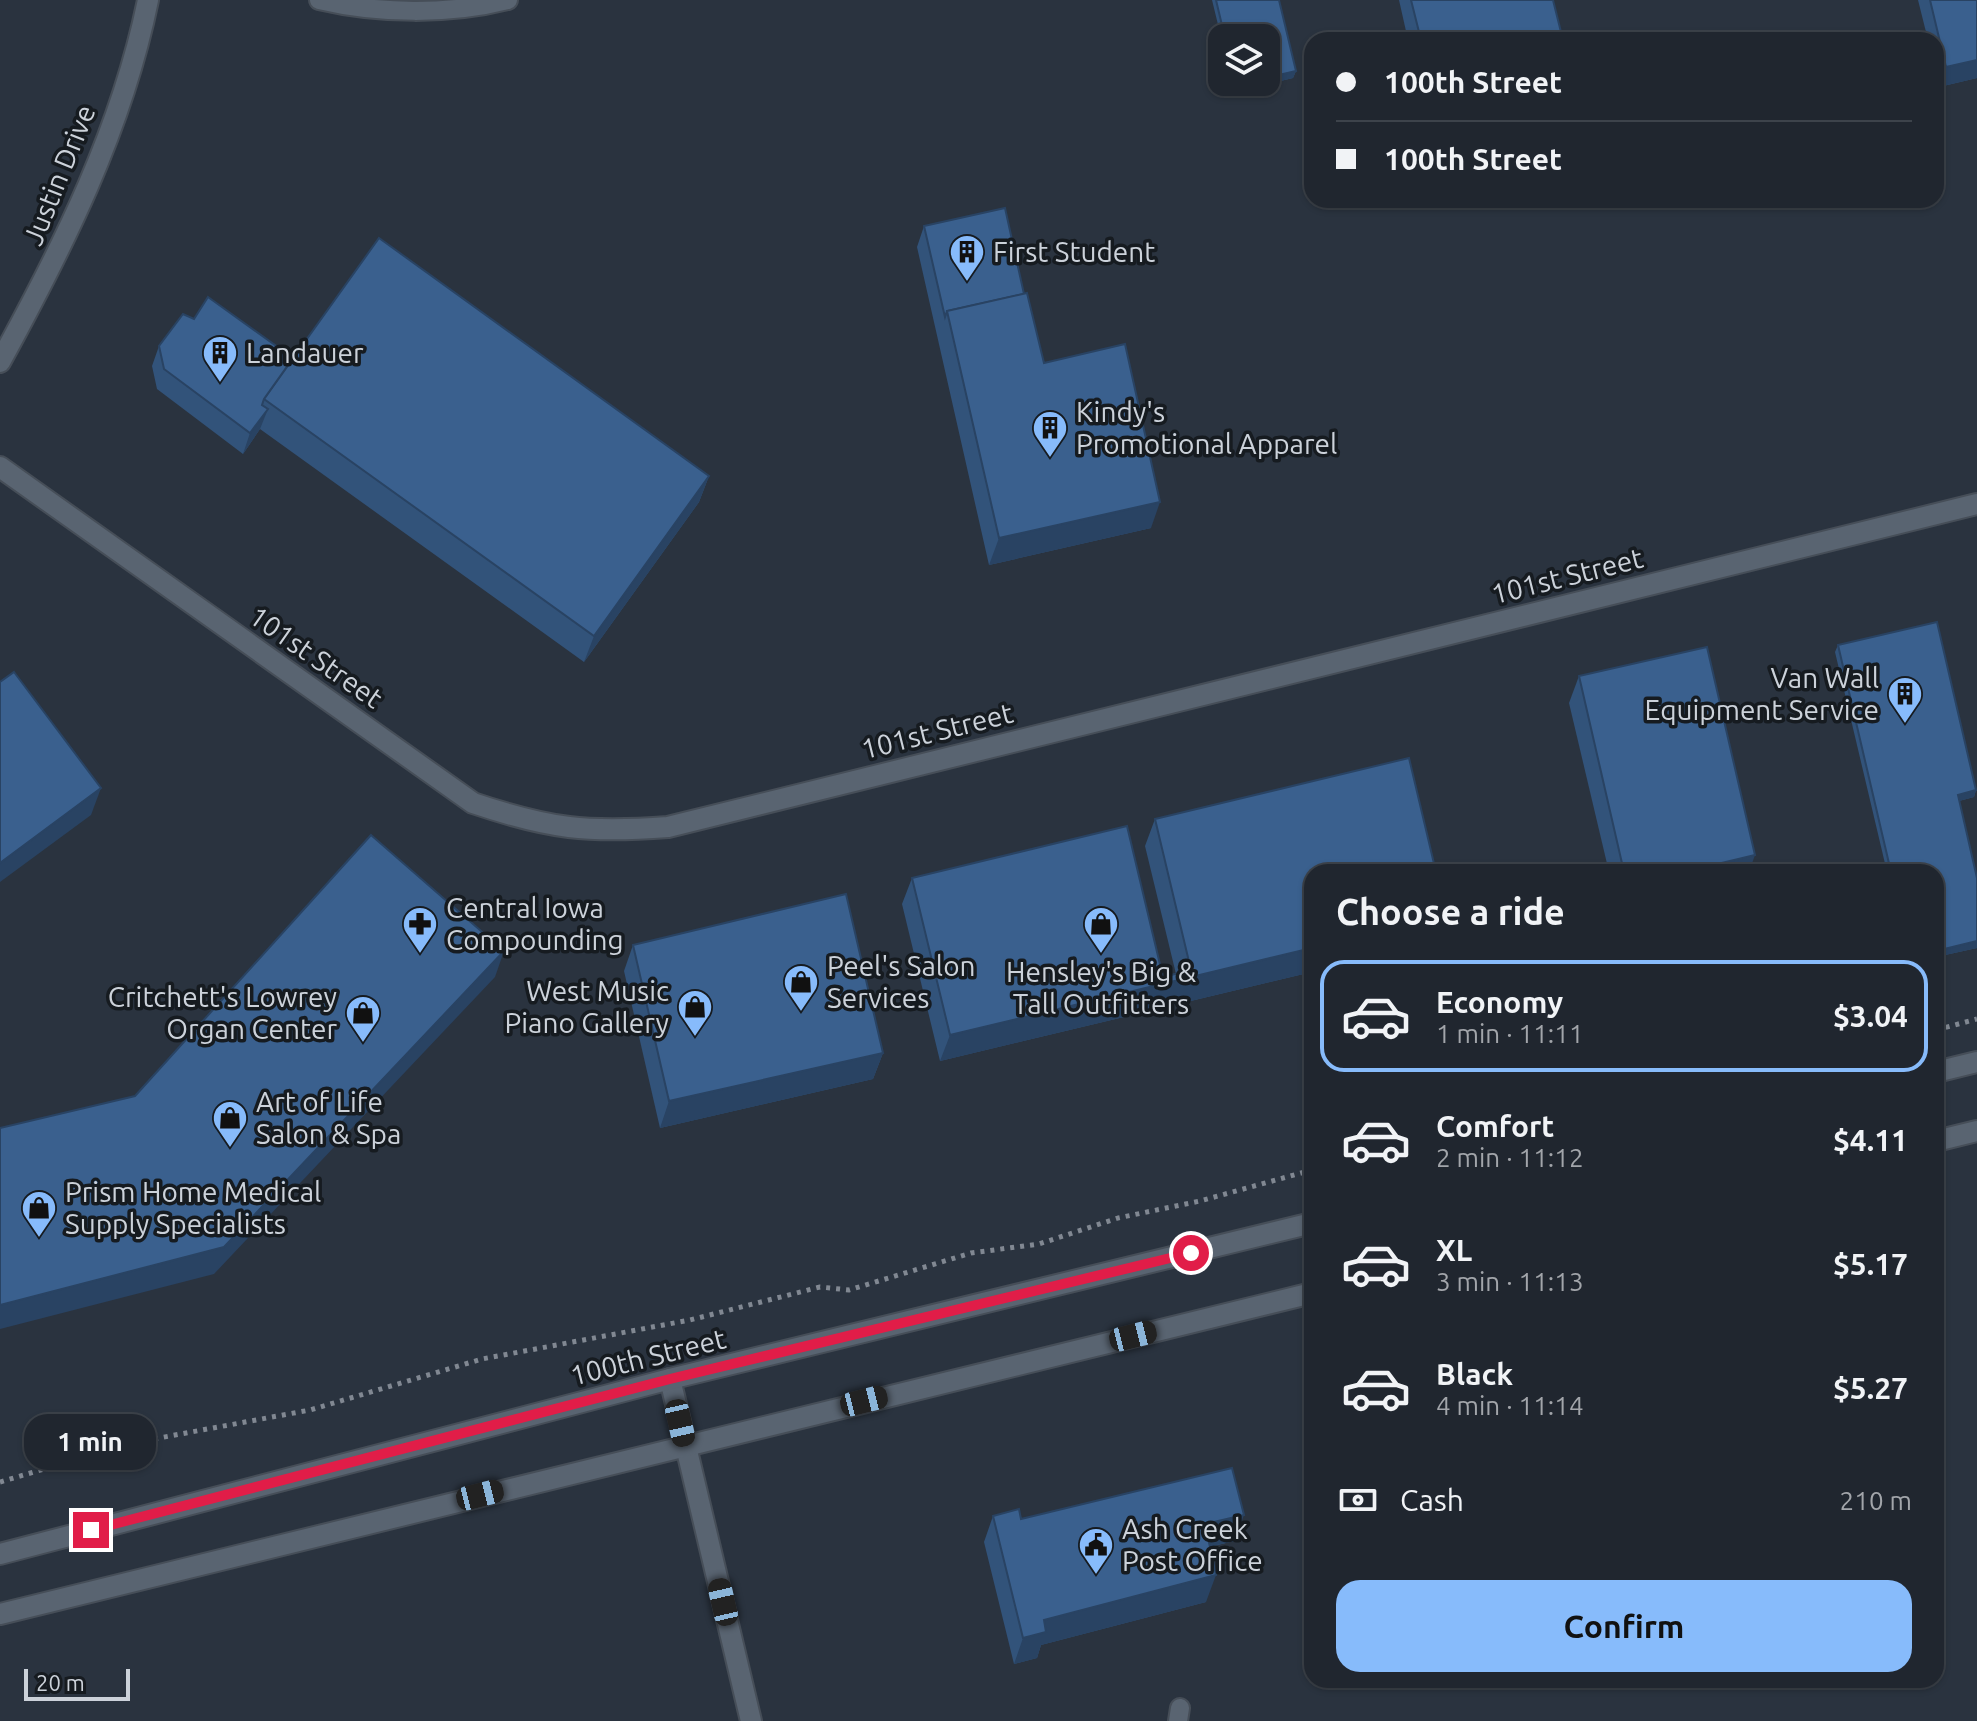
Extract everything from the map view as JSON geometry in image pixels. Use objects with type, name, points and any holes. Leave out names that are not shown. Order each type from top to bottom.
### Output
[{"type":"street","name":"Justin Drive","points":[[0,362],[57,258],[106,143],[148,0]]},
{"type":"street","name":"101st Street","points":[[0,467],[473,803],[534,824],[601,832],[668,827],[1977,504]]},
{"type":"street","points":[[1944,1070],[1977,1062]]},
{"type":"street","points":[[1944,1139],[1977,1131]]},
{"type":"street","name":"100th Street","points":[[0,1554],[670,1379],[1304,1225]]},
{"type":"street","points":[[0,1614],[1304,1295]]},
{"type":"street","points":[[670,1379],[751,1721]]},
{"type":"lane","points":[[319,0],[348,7],[424,9],[481,7],[508,0]]},
{"type":"path","points":[[1944,1028],[1977,1019]]},
{"type":"path","points":[[0,1482],[132,1443],[310,1410],[482,1359],[690,1320],[820,1287],[849,1290],[971,1253],[1039,1244],[1118,1218],[1304,1172]]},
{"type":"building","points":[[1216,0],[1279,0],[1296,71],[1280,75],[1280,24],[1222,24]]},
{"type":"building","points":[[1411,0],[1553,0],[1561,32],[1419,32]]},
{"type":"building","points":[[1930,0],[1977,0],[1977,60],[1946,67],[1944,32],[1938,32]]},
{"type":"building","name":"First Student","points":[[1005,208],[1024,294],[947,311],[945,317],[924,226]]},
{"type":"building","points":[[379,238],[709,476],[594,636],[264,399]]},
{"type":"building","name":"Kindy's Promotional Apparel","points":[[1027,293],[1044,363],[1125,344],[1160,502],[999,538],[947,311]]},
{"type":"building","name":"Landauer","points":[[208,297],[293,358],[264,399],[262,405],[268,409],[250,433],[164,369],[159,346],[183,314],[194,319]]},
{"type":"building","name":"Van Wall Equipment Service","points":[[1937,622],[1976,790],[1958,795],[1977,878],[1977,941],[1944,949],[1944,864],[1889,864],[1838,645]]},
{"type":"building","points":[[1707,647],[1755,855],[1717,864],[1622,864],[1579,676]]},
{"type":"building","points":[[14,672],[101,788],[0,863],[0,682]]},
{"type":"building","points":[[1409,758],[1434,864],[1304,864],[1304,950],[950,1035],[912,878],[1127,826],[1163,977],[1191,970],[1155,819]]},
{"type":"building","points":[[371,835],[504,951],[224,1247],[0,1305],[0,1128],[135,1096]]},
{"type":"building","points":[[846,894],[883,1053],[669,1101],[633,945]]},
{"type":"building","name":"Ash Creek Post Office","points":[[1232,1468],[1244,1515],[1205,1524],[1216,1575],[1044,1620],[1046,1632],[1023,1638],[993,1516],[1019,1509],[1021,1519]]},
{"type":"place","name":"First Student","points":[[967,283]]},
{"type":"place","name":"Landauer","points":[[220,384]]},
{"type":"place","name":"Kindy's Promotional Apparel","points":[[1050,459]]},
{"type":"place","name":"Van Wall Equipment Service","points":[[1905,725]]},
{"type":"place","name":"Central Iowa Compounding","points":[[420,955]]},
{"type":"place","name":"Hensley's Big & Tall Outfitters","points":[[1101,955]]},
{"type":"place","name":"Peel's Salon Services","points":[[801,1013]]},
{"type":"place","name":"West Music Piano Gallery","points":[[695,1038]]},
{"type":"place","name":"Critchett's Lowrey Organ Center","points":[[363,1044]]},
{"type":"place","name":"Art of Life Salon & Spa","points":[[230,1149]]},
{"type":"place","name":"Prism Home Medical Supply Specialists","points":[[39,1239]]},
{"type":"place","name":"Ash Creek Post Office","points":[[1096,1576]]},
{"type":"route","points":[[91,1530],[670,1379],[1191,1253]]}]
